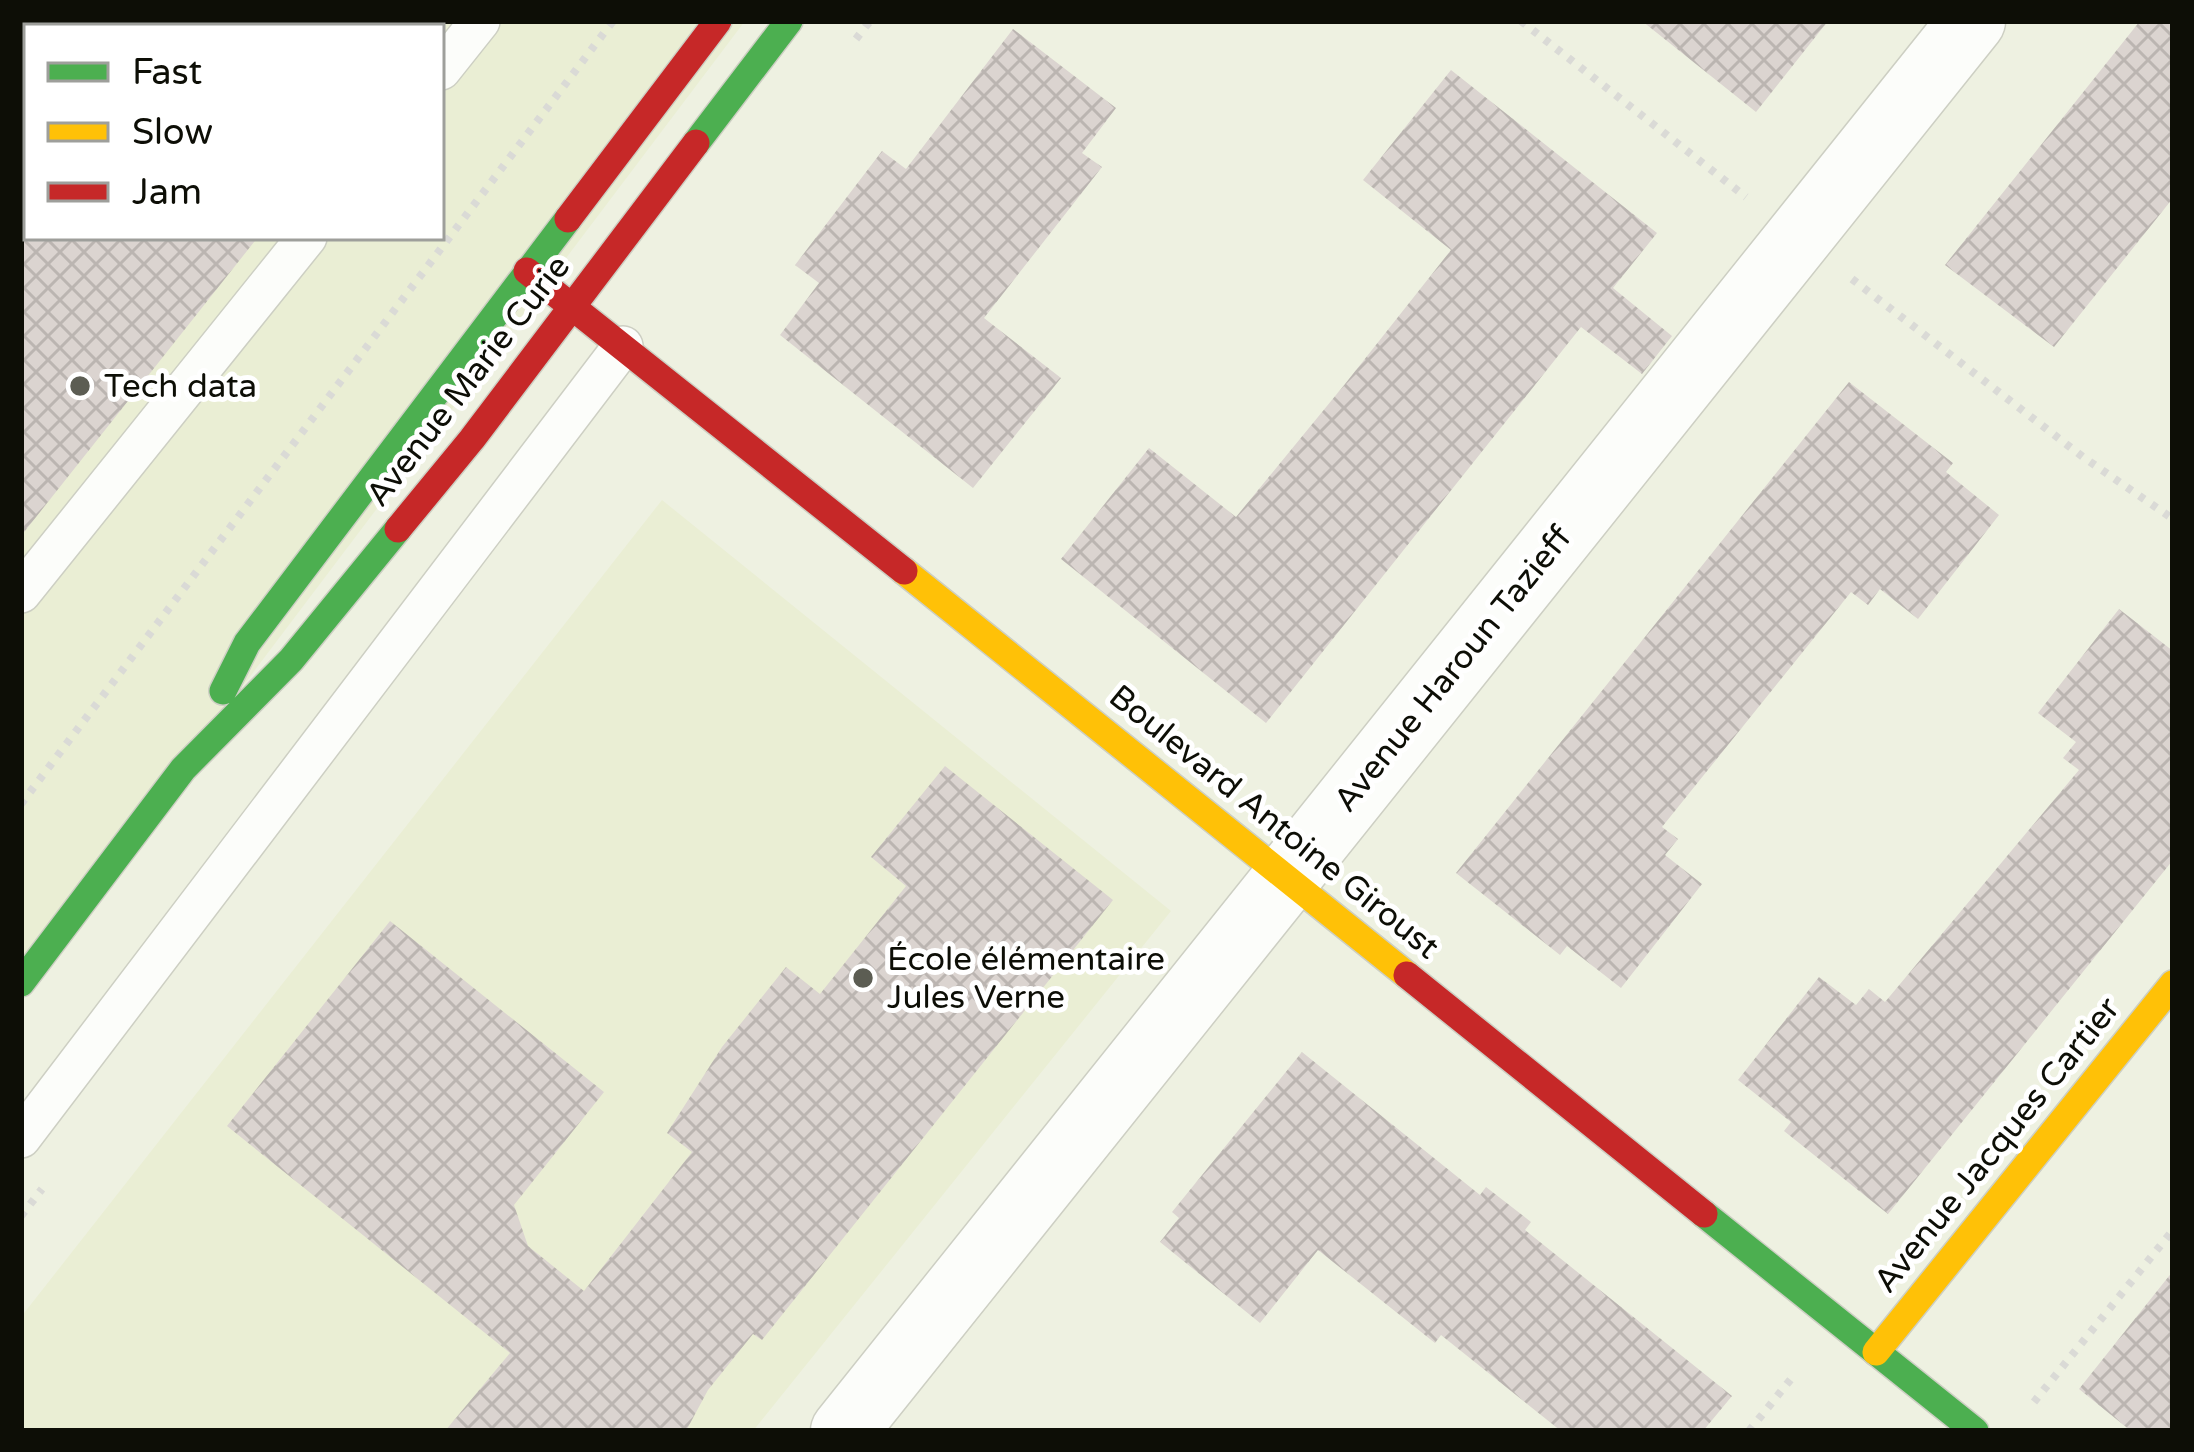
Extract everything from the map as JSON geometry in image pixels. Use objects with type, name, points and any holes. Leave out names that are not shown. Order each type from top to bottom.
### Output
[{"type":"street","name":"Avenue Marie Curie","points":[[183,769],[247,643],[718,21]]},
{"type":"street","name":"Avenue Marie Curie","points":[[21,983],[183,769],[291,660],[472,439],[789,21]]},
{"type":"street","name":"Avenue Haroun Tazieff","points":[[844,1431],[1972,21]]},
{"type":"street","name":"Boulevard Antoine Giroust","points":[[527,272],[1975,1431]]},
{"type":"street","name":"Avenue Jacques Cartier","points":[[1876,1352],[2173,984]]},
{"type":"lane","points":[[444,66],[480,21]]},
{"type":"lane","points":[[21,592],[305,240]]},
{"type":"lane","points":[[21,1138],[623,346]]},
{"type":"path","points":[[21,804],[613,21]]},
{"type":"path","points":[[2024,1409],[2039,1398],[2173,1230]]},
{"type":"shaded area","points":[[21,21],[745,21],[21,980]]},
{"type":"shaded area","points":[[662,500],[1171,911],[753,1431],[21,1431],[21,1317]]},
{"type":"building","points":[[1642,21],[1828,21],[1756,112]]},
{"type":"building","points":[[2140,21],[2173,21],[2173,198],[2054,347],[1945,265]]},
{"type":"building","points":[[1013,29],[1116,108],[1082,153],[1102,167],[984,318],[1061,378],[973,488],[780,335],[819,283],[795,265],[882,151],[906,169]]},
{"type":"building","points":[[1451,70],[1657,233],[1613,288],[1672,336],[1642,374],[1581,327],[1266,723],[1061,559],[1149,448],[1236,517],[1345,384],[1451,250],[1363,180]]},
{"type":"building","name":"Tech data","points":[[21,237],[256,240],[21,536]]},
{"type":"building","points":[[1849,382],[1953,463],[1946,472],[1999,515],[1918,619],[1880,589],[1868,605],[1851,592],[1662,827],[1678,839],[1665,855],[1702,884],[1621,988],[1567,946],[1560,955],[1456,873]]},
{"type":"building","points":[[2119,609],[2173,651],[2173,860],[1888,1214],[1784,1131],[1791,1122],[1738,1080],[1819,977],[1856,1005],[1869,989],[1885,1002],[2079,770],[2063,758],[2076,742],[2038,713]]},
{"type":"building","points":[[945,766],[1113,900],[762,1340],[753,1334],[708,1390],[686,1431],[445,1431],[510,1353],[227,1126],[390,921],[604,1092],[514,1205],[528,1246],[584,1291],[692,1152],[667,1133],[722,1047],[786,967],[820,994],[906,886],[871,857]]},
{"type":"building","points":[[1302,1052],[1480,1195],[1486,1187],[1531,1222],[1525,1230],[1732,1396],[1703,1431],[1561,1431],[1441,1335],[1435,1343],[1318,1250],[1260,1323],[1160,1242],[1179,1218],[1172,1212]]},
{"type":"building","points":[[2173,1271],[2173,1431],[2131,1431],[2079,1389]]},
{"type":"traffic: fast","points":[[696,143],[789,21]]},
{"type":"traffic: fast","points":[[223,691],[247,643],[568,219]]},
{"type":"traffic: fast","points":[[21,983],[183,769],[291,660],[398,529]]},
{"type":"traffic: fast","points":[[1704,1214],[1975,1431]]},
{"type":"traffic: slow","points":[[904,571],[1407,975]]},
{"type":"traffic: slow","points":[[1876,1352],[2173,984]]},
{"type":"traffic: jam","points":[[568,219],[718,21]]},
{"type":"traffic: jam","points":[[398,529],[696,143]]},
{"type":"traffic: jam","points":[[527,271],[904,571]]},
{"type":"traffic: jam","points":[[1407,975],[1704,1214]]},
{"type":"place","name":"Tech data","points":[[80,386]]},
{"type":"place","name":"École élémentaire Jules Verne","points":[[863,978]]}]
